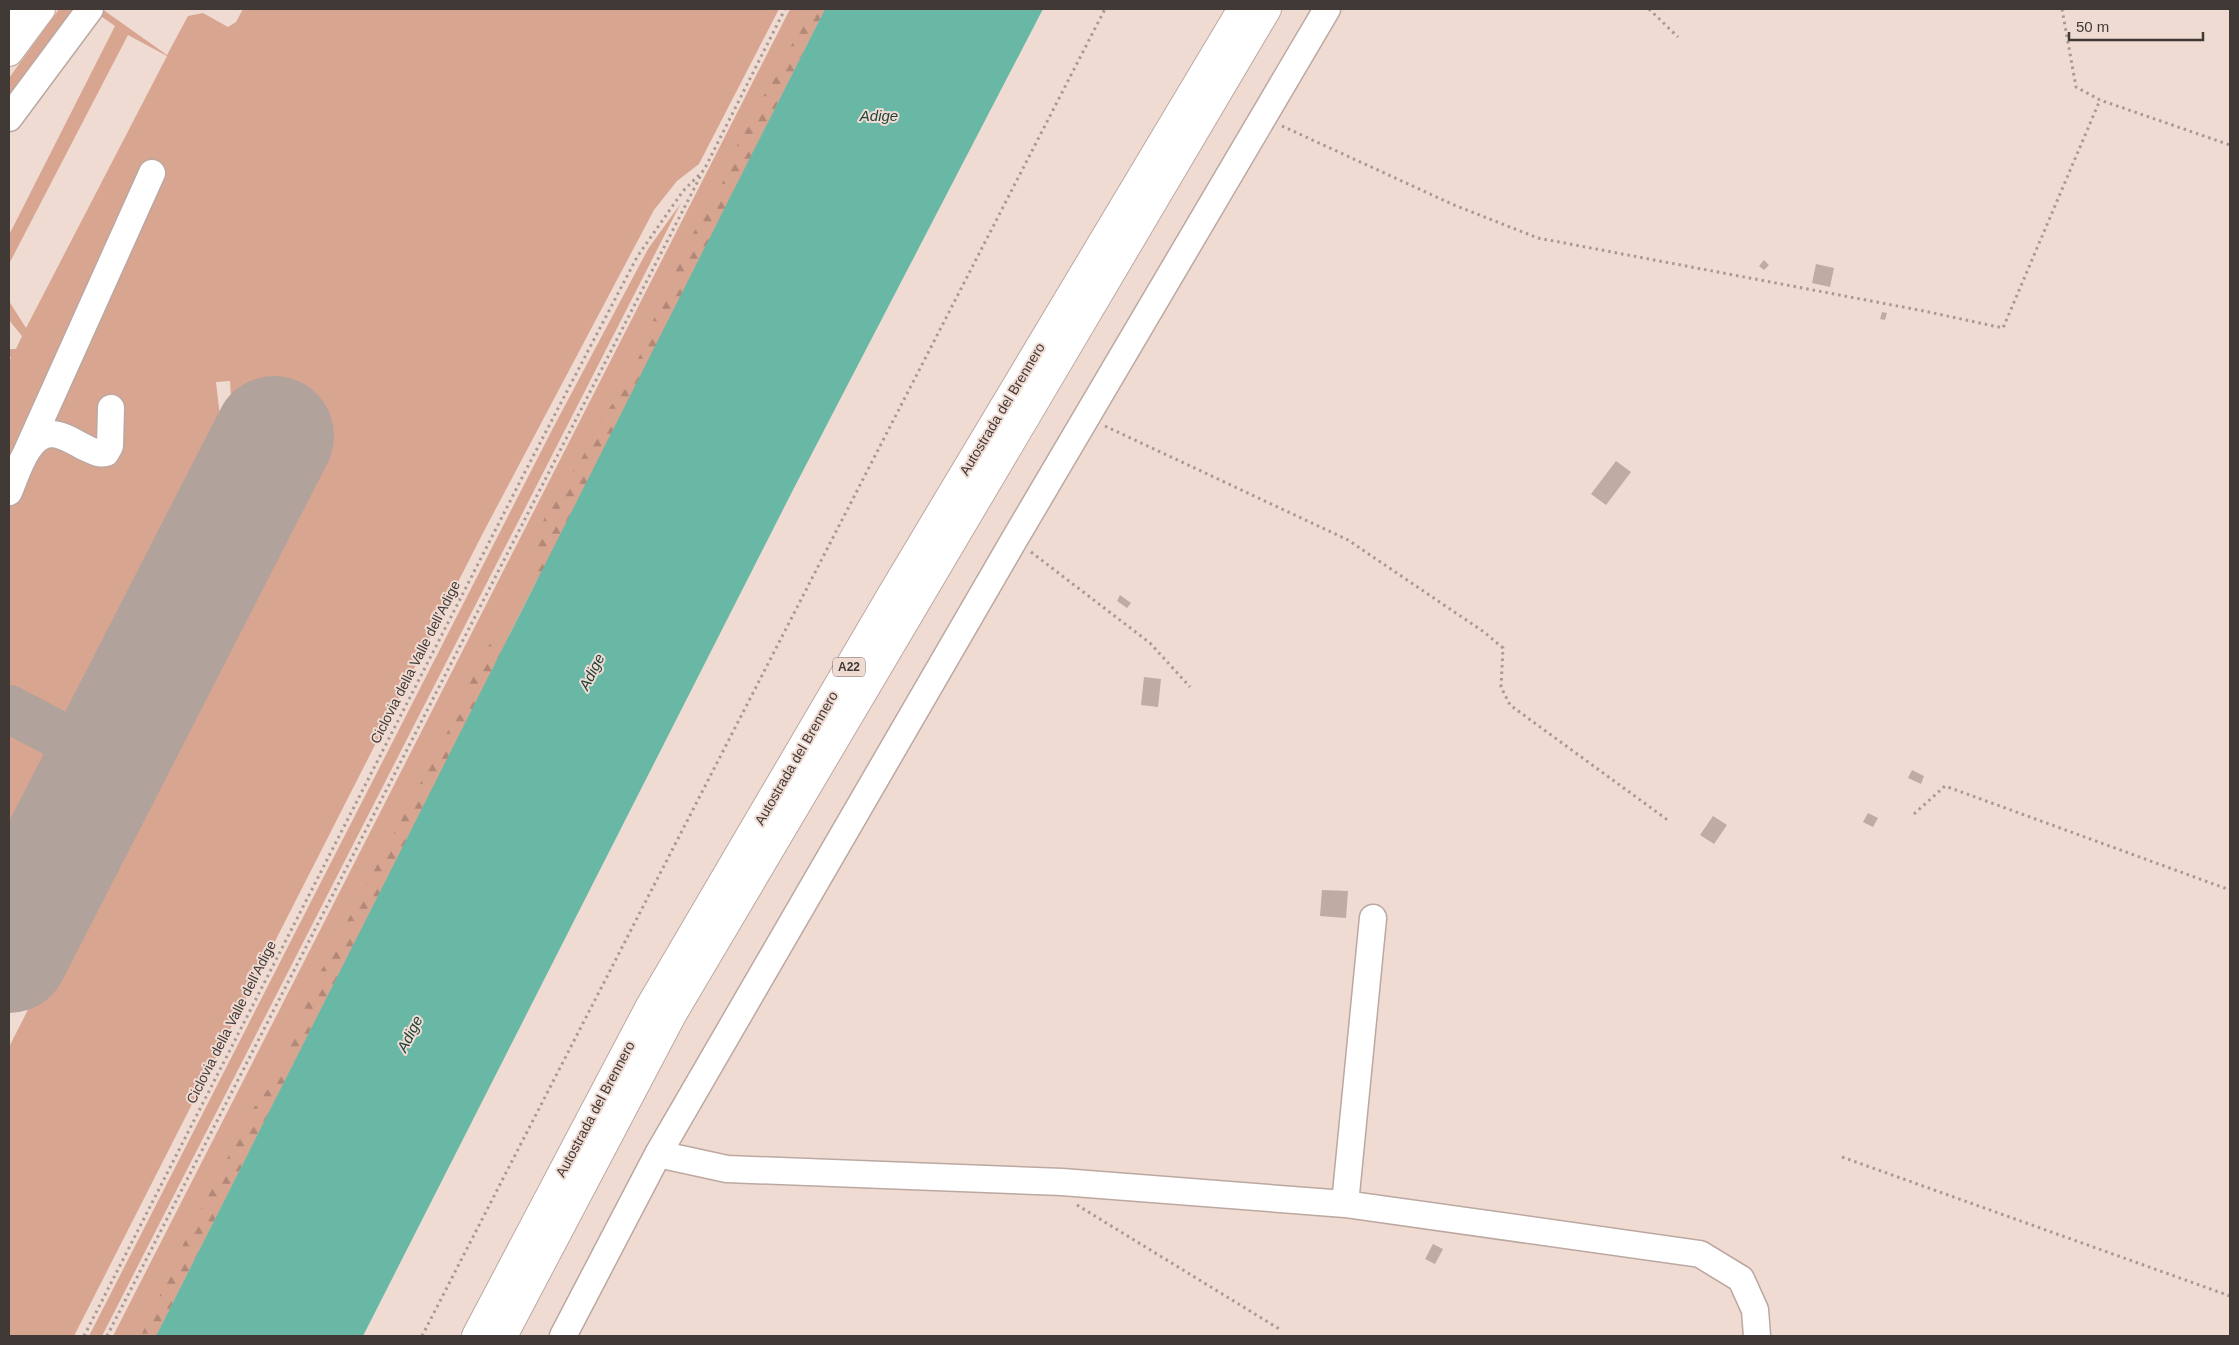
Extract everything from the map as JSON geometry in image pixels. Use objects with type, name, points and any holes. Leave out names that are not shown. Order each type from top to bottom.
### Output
[{"type":"highway","points":[[9,16],[14,9]]},
{"type":"highway","points":[[9,52],[41,9]]},
{"type":"highway","name":"Autostrada del Brennero","points":[[476,1336],[650,1006],[890,598],[1242,9]]},
{"type":"highway","name":"Autostrada del Brennero","points":[[503,1336],[672,1015],[1267,9]]},
{"type":"street","points":[[9,118],[90,9]]},
{"type":"street","points":[[563,1336],[658,1154],[1014,540],[1327,9]]},
{"type":"street","points":[[9,492],[152,173]]},
{"type":"street","points":[[26,453],[40,438],[51,434],[66,438],[96,452],[106,453],[110,446],[111,408]]},
{"type":"street","points":[[1345,1204],[1373,918]]},
{"type":"street","points":[[658,1154],[727,1168],[1062,1182],[1345,1204],[1700,1254],[1741,1279],[1755,1310],[1757,1336]]},
{"type":"path","name":"Ciclovia della Valle dell'Adige","points":[[84,1336],[518,484],[637,257],[683,191],[704,170],[785,9]]},
{"type":"path","points":[[422,1336],[1105,9]]},
{"type":"path","points":[[1649,9],[1678,37]]},
{"type":"path","points":[[2062,9],[2076,87],[2100,100],[2230,145]]},
{"type":"path","points":[[1263,117],[1454,205],[1538,238],[1924,311],[2003,328],[2100,100]]},
{"type":"path","points":[[107,1336],[704,170]]},
{"type":"path","points":[[1087,416],[1128,439],[1348,540],[1484,632],[1503,648],[1501,687],[1510,705],[1669,821]]},
{"type":"path","points":[[1014,540],[1150,643],[1190,687]]},
{"type":"path","points":[[1914,814],[1945,786],[2230,890]]},
{"type":"path","points":[[1842,1157],[2230,1296]]},
{"type":"path","points":[[1074,1203],[1281,1330]]},
{"type":"green space","points":[[59,9],[84,9],[9,110],[9,78]]},
{"type":"green space","points":[[97,9],[102,9],[167,55],[188,16],[203,13],[228,27],[236,22],[243,9],[779,9],[699,164],[677,181],[654,210],[484,531],[74,1336],[9,1336],[9,1047],[311,455],[232,414],[230,381],[216,382],[223,443],[75,730],[66,734],[9,704],[9,501],[30,453],[44,439],[60,439],[106,458],[111,454],[114,409],[108,408],[105,446],[102,449],[69,436],[44,431],[25,446],[9,481],[9,363],[11,357],[9,357],[9,349],[16,349],[22,336],[9,320],[9,301],[26,328],[167,56],[128,35],[9,264],[9,235],[115,26],[95,12]]},
{"type":"green space","points":[[790,9],[825,9],[156,1336],[113,1336]]},
{"type":"green space","points":[[808,9],[825,9],[537,583],[535,563],[540,532],[549,503],[581,460],[597,427],[622,389],[650,336],[660,336],[651,325],[691,237],[724,180],[731,158],[758,105],[782,66]]},
{"type":"green space","points":[[681,203],[102,1336],[89,1336],[553,428],[648,249]]},
{"type":"green space","points":[[500,635],[510,635],[156,1336],[141,1336],[185,1241],[251,1112],[271,1085],[283,1063],[313,986],[449,729],[486,648]]},
{"type":"green space","points":[[9,715],[61,742],[65,747],[9,860]]},
{"type":"water","name":"Adige","points":[[825,9],[1043,9],[794,488],[363,1336],[156,1336]]},
{"type":"building","points":[[1764,260],[1769,265],[1764,270],[1759,266]]},
{"type":"building","points":[[1816,264],[1834,268],[1830,287],[1812,283]]},
{"type":"building","points":[[1882,312],[1887,313],[1885,320],[1880,319]]},
{"type":"building","points":[[1616,461],[1631,472],[1606,505],[1591,494]]},
{"type":"building","points":[[1120,595],[1131,603],[1127,608],[1117,601]]},
{"type":"building","points":[[1144,677],[1161,679],[1158,707],[1141,705]]},
{"type":"building","points":[[1912,770],[1924,776],[1921,784],[1908,778]]},
{"type":"building","points":[[1868,813],[1878,818],[1873,827],[1863,822]]},
{"type":"building","points":[[1713,816],[1727,825],[1714,844],[1700,835]]},
{"type":"building","points":[[1322,890],[1348,891],[1346,918],[1320,916]]},
{"type":"building","points":[[1433,1244],[1443,1249],[1435,1264],[1425,1259]]},
{"type":"taxiway","points":[[9,709],[107,760]]},
{"type":"runway","points":[[9,953],[274,436]]}]
